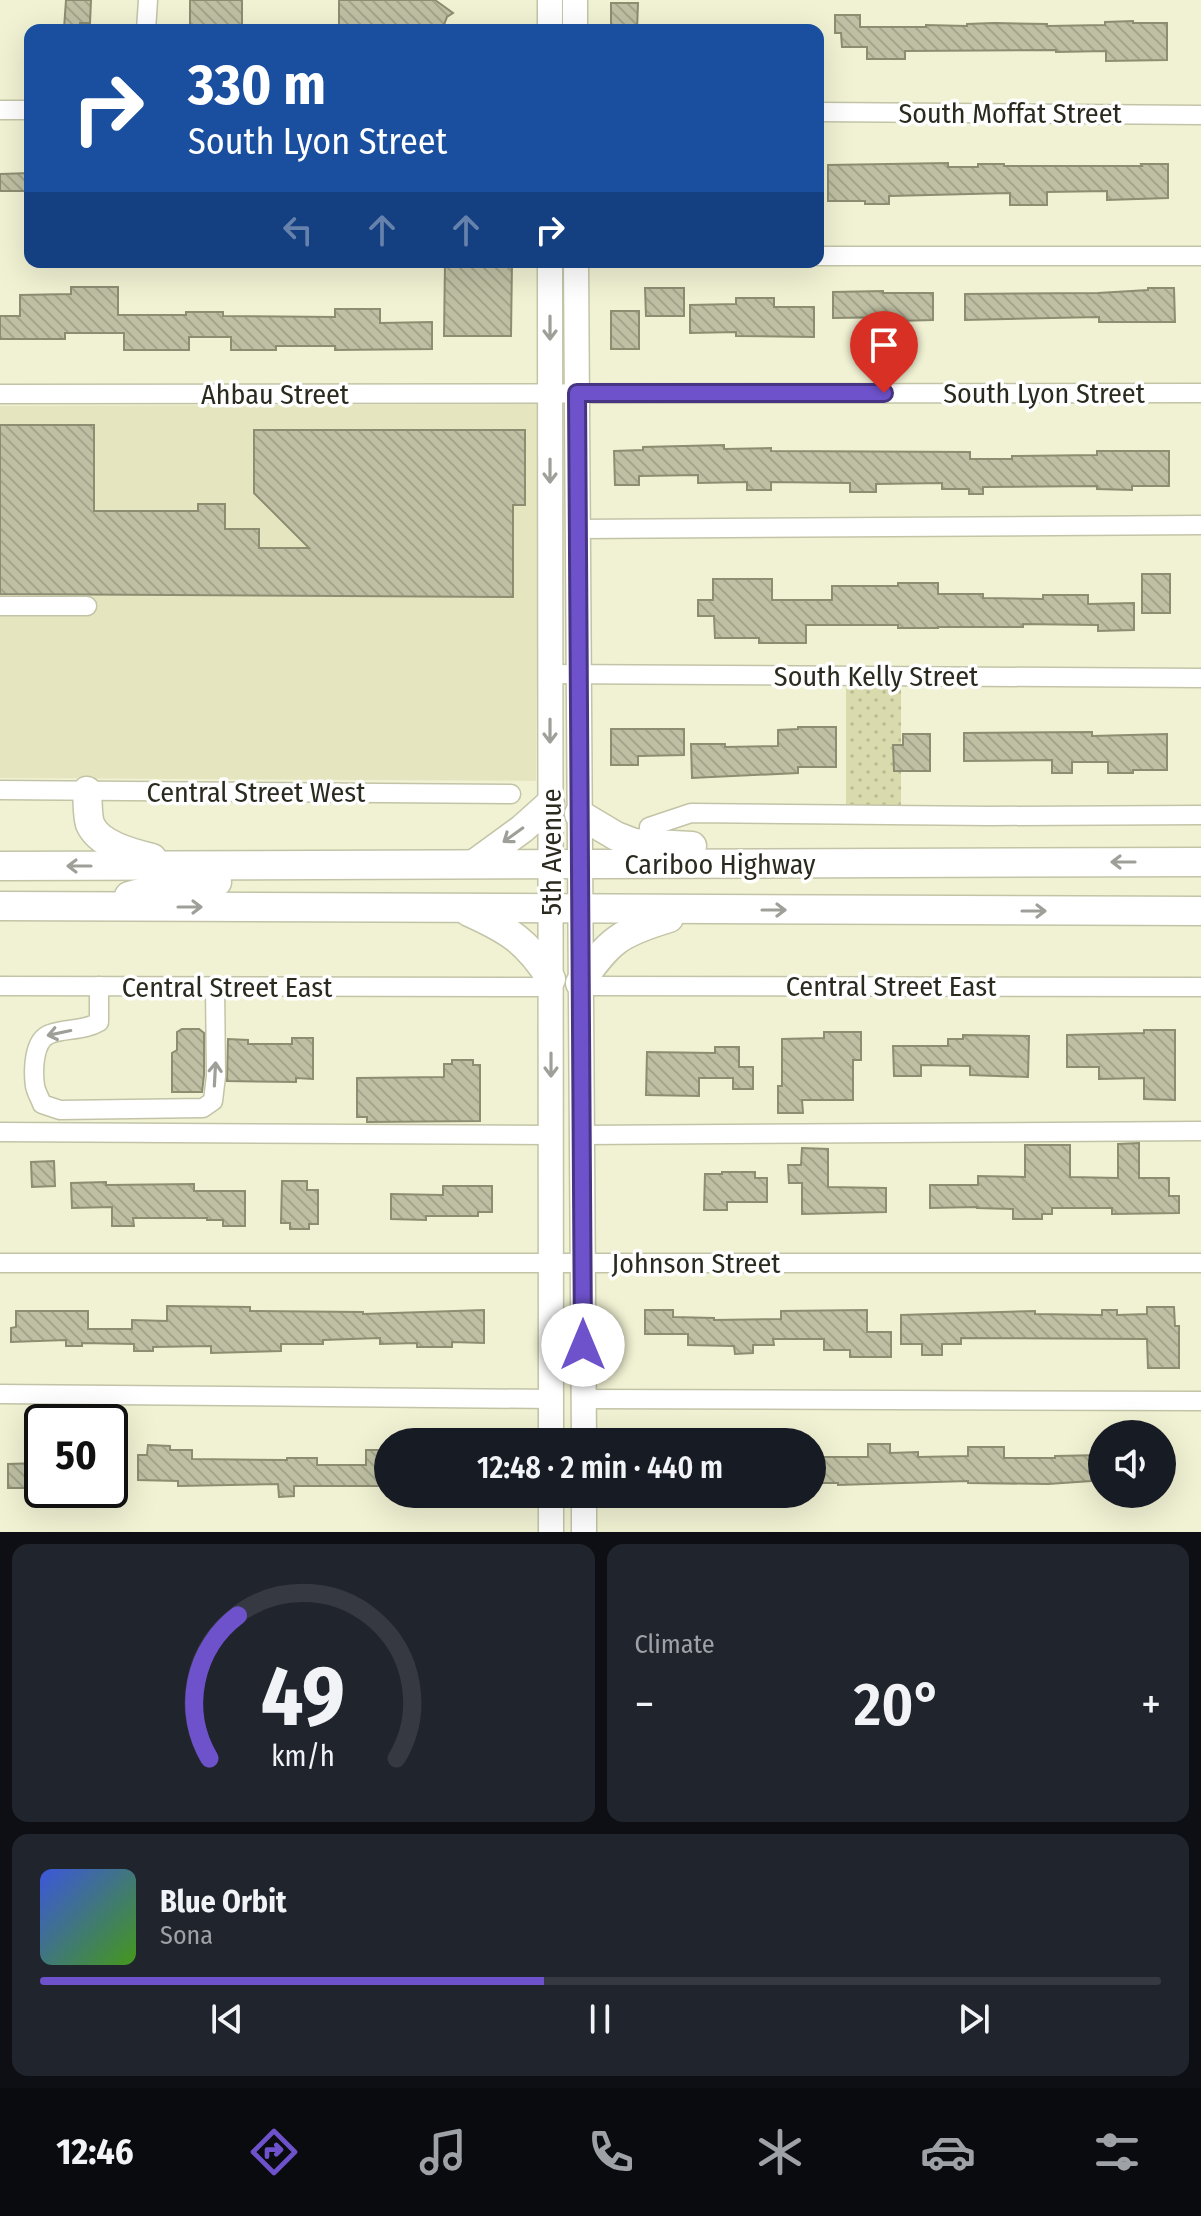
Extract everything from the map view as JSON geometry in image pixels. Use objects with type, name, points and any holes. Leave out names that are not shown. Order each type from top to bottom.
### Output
[{"type":"highway","points":[[87,791],[90,823],[96,832],[114,845],[135,854],[180,866]]},
{"type":"highway","points":[[474,864],[550,804]]},
{"type":"highway","points":[[579,814],[634,843],[866,849],[988,863]]},
{"type":"highway","name":"Cariboo Highway","points":[[0,906],[461,908],[550,885],[580,864],[1201,862]]},
{"type":"highway","name":"Cariboo Highway","points":[[0,866],[474,864],[550,885],[580,909],[1201,911]]},
{"type":"highway","points":[[96,907],[149,889],[197,882],[550,885]]},
{"type":"highway","points":[[461,908],[518,938],[536,955],[550,983]]},
{"type":"highway","points":[[580,984],[602,952],[617,939],[635,928],[696,910]]},
{"type":"main road","points":[[550,0],[550,24]]},
{"type":"main road","points":[[575,0],[575,24]]},
{"type":"main road","name":"5th Avenue","points":[[550,268],[551,1428]]},
{"type":"main road","name":"5th Avenue","points":[[576,268],[584,1428]]},
{"type":"main road","points":[[551,1508],[551,1532]]},
{"type":"main road","points":[[584,1508],[584,1532]]},
{"type":"street","points":[[146,24],[148,0]]},
{"type":"street","points":[[0,110],[24,110]]},
{"type":"street","name":"South Moffat Street","points":[[824,112],[1201,115]]},
{"type":"street","points":[[824,256],[1201,256]]},
{"type":"street","name":"South Lyon Street","points":[[550,393],[1201,393]]},
{"type":"street","name":"Ahbau Street","points":[[0,394],[550,393]]},
{"type":"street","points":[[579,529],[1201,525]]},
{"type":"street","points":[[0,606],[87,606]]},
{"type":"street","name":"South Kelly Street","points":[[550,674],[1201,678]]},
{"type":"street","name":"Central Street West","points":[[0,790],[511,794]]},
{"type":"street","points":[[649,827],[691,813],[1201,815]]},
{"type":"street","name":"Central Street East","points":[[0,986],[550,983]]},
{"type":"street","name":"Central Street East","points":[[580,984],[1201,987]]},
{"type":"street","points":[[99,986],[99,1022],[89,1028],[47,1035],[38,1044],[35,1087],[42,1104],[60,1110],[203,1108],[213,1101],[215,986]]},
{"type":"street","points":[[581,1135],[1201,1131]]},
{"type":"street","points":[[0,1132],[551,1135]]},
{"type":"street","name":"Johnson Street","points":[[0,1263],[1201,1263]]},
{"type":"street","points":[[0,1394],[551,1399]]},
{"type":"street","points":[[583,1399],[1201,1401]]},
{"type":"shaded area","points":[[539,404],[536,781],[0,778],[0,406]]},
{"type":"shaded area","points":[[846,682],[901,683],[901,808],[846,808]]},
{"type":"building","points":[[66,0],[91,0],[90,23],[64,24]]},
{"type":"building","points":[[190,0],[242,0],[242,24],[190,24]]},
{"type":"building","points":[[339,0],[435,0],[453,13],[444,24],[339,24]]},
{"type":"building","points":[[611,3],[638,3],[637,24],[611,24]]},
{"type":"building","points":[[835,15],[860,15],[860,27],[994,23],[1105,25],[1105,22],[1133,21],[1167,23],[1167,60],[1106,61],[1106,51],[1056,50],[905,51],[905,59],[867,59],[867,47],[842,47],[841,33],[835,33]]},
{"type":"building","points":[[948,163],[948,167],[978,167],[978,164],[1168,164],[1168,198],[1107,200],[1107,191],[1047,192],[1047,205],[1010,205],[1010,193],[889,196],[889,204],[828,201],[828,165]]},
{"type":"building","points":[[24,173],[24,191],[0,191],[0,174]]},
{"type":"building","points":[[445,268],[512,268],[511,336],[444,336]]},
{"type":"building","points":[[71,287],[118,287],[118,315],[223,312],[223,316],[335,317],[335,309],[380,309],[380,323],[432,322],[432,349],[335,350],[335,346],[276,346],[276,350],[231,350],[231,337],[189,337],[189,350],[124,350],[124,333],[65,333],[65,339],[0,339],[0,316],[20,316],[20,295],[71,294]]},
{"type":"building","points":[[645,288],[684,288],[684,316],[646,316]]},
{"type":"building","points":[[1174,288],[1175,322],[1099,322],[1099,317],[965,320],[965,294],[1098,293]]},
{"type":"building","points":[[833,292],[933,293],[933,320],[833,318]]},
{"type":"building","points":[[736,298],[774,298],[774,307],[814,307],[814,337],[736,336],[736,332],[690,333],[690,305],[736,304]]},
{"type":"building","points":[[611,311],[639,311],[639,349],[611,349]]},
{"type":"building","points":[[0,425],[94,425],[94,511],[198,511],[198,504],[225,504],[225,529],[259,529],[259,548],[309,548],[254,493],[254,430],[525,430],[525,505],[513,505],[513,597],[0,594]]},
{"type":"building","points":[[724,445],[724,449],[771,448],[771,451],[970,452],[970,459],[1097,455],[1097,451],[1169,451],[1169,486],[1132,486],[1132,490],[1097,489],[1097,486],[983,487],[983,494],[969,494],[969,489],[942,489],[942,483],[876,484],[876,492],[850,492],[850,483],[771,482],[771,490],[747,490],[747,482],[698,483],[698,475],[639,476],[639,485],[615,485],[614,451],[643,450],[643,447]]},
{"type":"building","points":[[1142,574],[1170,574],[1170,613],[1142,613]]},
{"type":"building","points":[[713,579],[772,579],[772,600],[832,600],[832,586],[898,586],[898,583],[938,583],[938,594],[983,594],[983,598],[1043,599],[1043,595],[1088,595],[1088,604],[1134,603],[1134,630],[1098,631],[1098,625],[898,628],[898,625],[806,625],[806,643],[759,643],[759,638],[715,638],[714,616],[698,616],[698,600],[713,600]]},
{"type":"building","points":[[836,727],[836,767],[798,767],[798,773],[692,778],[691,744],[778,746],[778,730]]},
{"type":"building","points":[[611,729],[684,729],[684,755],[638,756],[638,765],[611,765]]},
{"type":"building","points":[[1092,732],[1092,736],[1167,734],[1167,770],[1108,773],[1108,762],[1072,762],[1072,773],[1052,773],[1052,760],[964,761],[964,733]]},
{"type":"building","points":[[903,734],[930,734],[930,771],[894,771],[893,745],[903,745]]},
{"type":"building","points":[[199,1029],[204,1033],[202,1092],[172,1092],[172,1053],[177,1050],[177,1032]]},
{"type":"building","points":[[1144,1030],[1175,1030],[1175,1100],[1144,1099],[1144,1078],[1099,1079],[1099,1067],[1067,1067],[1067,1035],[1144,1033]]},
{"type":"building","points":[[824,1032],[861,1032],[861,1060],[853,1060],[853,1100],[802,1100],[803,1113],[778,1113],[778,1086],[782,1086],[782,1039],[824,1038]]},
{"type":"building","points":[[963,1035],[1029,1036],[1028,1077],[970,1075],[970,1066],[921,1065],[921,1076],[894,1076],[893,1046],[948,1046],[948,1039],[963,1039]]},
{"type":"building","points":[[292,1038],[313,1038],[313,1079],[296,1078],[296,1082],[227,1081],[228,1039],[248,1040],[248,1044],[292,1044]]},
{"type":"building","points":[[715,1047],[739,1047],[739,1067],[753,1067],[753,1089],[733,1089],[733,1078],[699,1078],[699,1096],[646,1095],[647,1052],[715,1053]]},
{"type":"building","points":[[452,1060],[473,1060],[473,1065],[480,1065],[480,1121],[367,1122],[367,1117],[357,1117],[357,1078],[444,1077],[444,1064],[452,1064]]},
{"type":"building","points":[[1139,1143],[1139,1178],[1169,1178],[1169,1196],[1179,1196],[1179,1213],[1112,1214],[1112,1208],[1052,1208],[1052,1214],[1042,1214],[1042,1219],[1013,1219],[1013,1209],[930,1208],[930,1185],[978,1185],[978,1176],[1025,1177],[1025,1145],[1070,1145],[1070,1177],[1118,1178],[1118,1144]]},
{"type":"building","points":[[802,1148],[828,1149],[828,1187],[886,1188],[886,1212],[802,1214],[802,1183],[789,1183],[788,1165],[801,1165]]},
{"type":"building","points":[[54,1161],[55,1186],[32,1187],[31,1162]]},
{"type":"building","points":[[755,1172],[755,1178],[767,1178],[767,1202],[727,1202],[727,1210],[704,1210],[705,1174]]},
{"type":"building","points":[[282,1181],[307,1181],[307,1190],[318,1190],[318,1224],[309,1224],[309,1229],[290,1229],[290,1223],[281,1223]]},
{"type":"building","points":[[106,1182],[106,1185],[194,1184],[194,1191],[245,1191],[245,1226],[223,1226],[223,1220],[207,1218],[133,1218],[134,1226],[112,1226],[112,1207],[72,1208],[71,1183]]},
{"type":"building","points":[[443,1186],[492,1186],[492,1212],[478,1212],[478,1216],[426,1216],[426,1220],[391,1219],[391,1194],[443,1195]]},
{"type":"building","points":[[167,1306],[363,1314],[484,1310],[484,1343],[452,1342],[452,1347],[417,1347],[417,1343],[380,1344],[380,1338],[323,1340],[323,1344],[281,1344],[281,1351],[211,1353],[211,1346],[153,1347],[153,1351],[134,1351],[134,1344],[82,1343],[82,1346],[66,1346],[66,1340],[11,1342],[11,1328],[16,1327],[16,1311],[88,1311],[88,1329],[132,1329],[132,1320],[167,1321]]},
{"type":"building","points":[[1147,1307],[1174,1307],[1175,1326],[1179,1326],[1179,1368],[1148,1368],[1147,1339],[961,1338],[961,1344],[942,1344],[942,1355],[922,1355],[922,1344],[901,1344],[901,1315],[1035,1311],[1035,1314],[1102,1315],[1102,1310],[1117,1310],[1117,1315],[1147,1314]]},
{"type":"building","points":[[645,1310],[673,1310],[673,1317],[714,1320],[781,1319],[781,1311],[867,1310],[867,1332],[891,1332],[891,1357],[850,1357],[850,1350],[824,1350],[824,1339],[773,1339],[774,1345],[753,1345],[753,1353],[735,1354],[734,1346],[688,1345],[688,1334],[645,1334]]},
{"type":"building","points":[[868,1444],[890,1444],[890,1453],[918,1452],[918,1457],[968,1456],[968,1447],[1004,1447],[1004,1458],[1088,1455],[1088,1481],[1048,1484],[968,1481],[826,1483],[826,1457],[868,1457]]},
{"type":"building","points":[[148,1445],[170,1446],[170,1450],[192,1450],[192,1459],[317,1458],[317,1465],[366,1465],[366,1450],[374,1450],[374,1486],[294,1486],[294,1496],[279,1497],[278,1484],[178,1486],[178,1481],[138,1480],[138,1455],[147,1455]]},
{"type":"building","points":[[8,1464],[24,1464],[24,1488],[8,1488]]},
{"type":"route","points":[[583,1345],[577,393],[884,393]]}]
